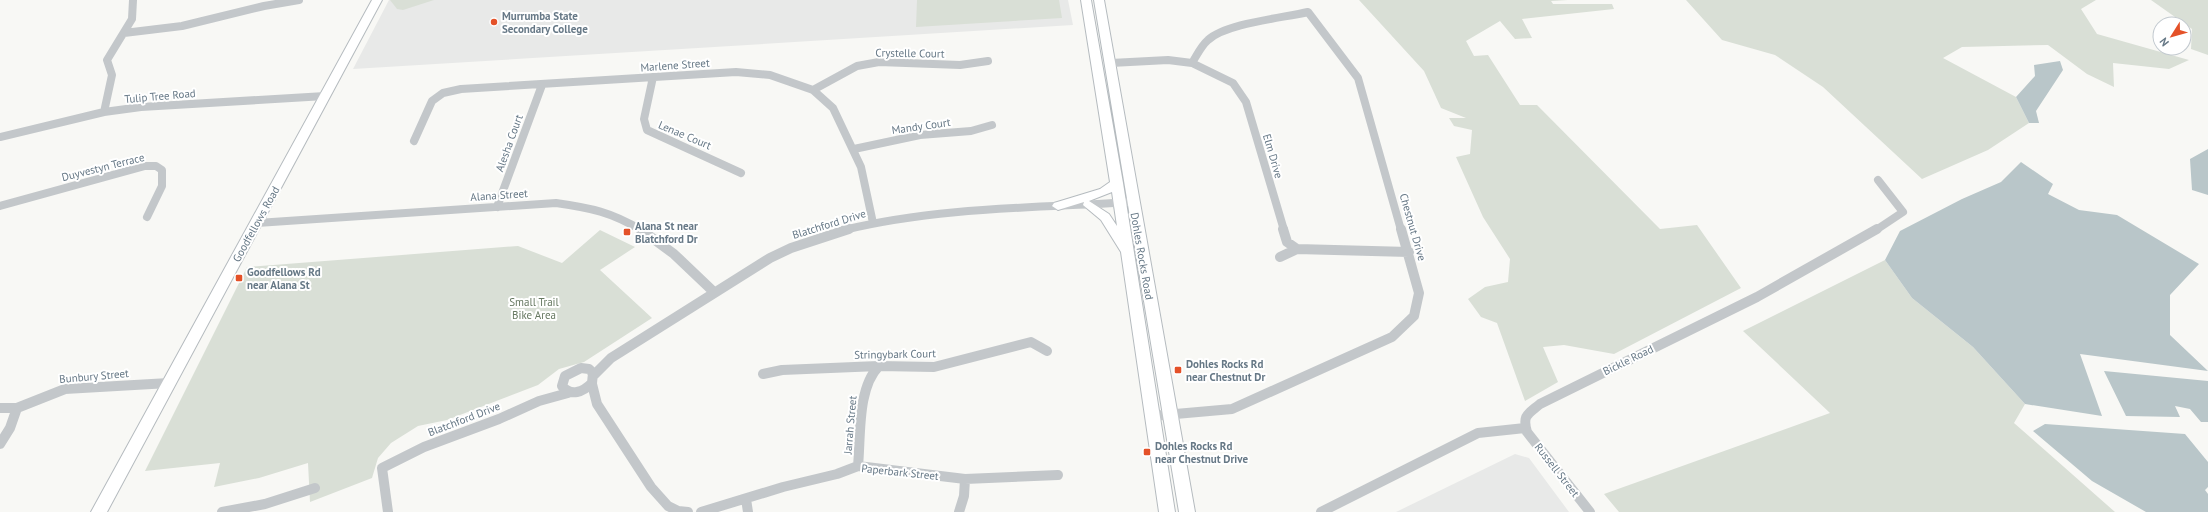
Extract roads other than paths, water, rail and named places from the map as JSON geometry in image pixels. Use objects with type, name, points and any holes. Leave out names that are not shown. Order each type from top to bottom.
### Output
[{"type":"main road","name":"Goodfellows Road","points":[[99,512],[377,0]]},
{"type":"main road","name":"Dohles Rocks Road","points":[[1086,0],[1117,183],[1126,203],[1170,415],[1187,512]]},
{"type":"main road","name":"Dohles Rocks Road","points":[[1099,0],[1111,63],[1126,203],[1128,255],[1154,416],[1167,512]]},
{"type":"main road","points":[[1058,206],[1104,192],[1117,183]]},
{"type":"main road","points":[[1090,205],[1104,217],[1128,255]]},
{"type":"street","points":[[104,112],[112,75],[107,60],[132,19],[132,0]]},
{"type":"street","points":[[124,33],[190,24],[264,6],[299,0]]},
{"type":"street","name":"Chestnut Drive","points":[[1154,416],[1232,408],[1392,337],[1414,316],[1419,293],[1358,78],[1308,12],[1236,28],[1214,35],[1200,48],[1192,63]]},
{"type":"street","name":"Elm Drive","points":[[1111,63],[1168,60],[1192,63],[1233,83],[1246,102],[1287,242],[1297,248]]},
{"type":"street","name":"Crystelle Court","points":[[813,90],[857,66],[879,62],[960,65],[988,61]]},
{"type":"street","name":"Marlene Street","points":[[414,141],[432,101],[443,93],[461,89],[754,73],[770,75],[813,90],[833,108],[854,149],[861,167],[873,223]]},
{"type":"street","name":"Lenae Court","points":[[653,78],[644,119],[647,130],[662,139],[723,163],[741,173]]},
{"type":"street","name":"Alesha Court","points":[[497,207],[542,85]]},
{"type":"street","name":"Tulip Tree Road","points":[[0,137],[104,112],[141,107],[325,96]]},
{"type":"street","name":"Mandy Court","points":[[854,149],[920,135],[971,131],[992,125]]},
{"type":"street","name":"Duyvestyn Terrace","points":[[0,206],[145,166],[156,166],[162,170],[163,181],[147,217]]},
{"type":"street","name":"Bickle Road","points":[[1525,428],[1525,418],[1527,414],[1540,404],[1757,297],[1875,231],[1903,212],[1878,180]]},
{"type":"street","name":"Alana Street","points":[[257,223],[556,203],[601,211],[629,222],[673,252],[714,292]]},
{"type":"street","name":"Blatchford Drive","points":[[585,368],[611,358],[744,272],[791,248],[831,234],[873,223],[910,217],[1058,206],[1126,203]]},
{"type":"street","points":[[1280,257],[1297,248],[1408,252]]},
{"type":"street","name":"Stringybark Court","points":[[763,374],[782,370],[879,366],[934,367],[1030,342],[1047,351]]},
{"type":"street","name":"Blatchford Drive","points":[[593,380],[611,358]]},
{"type":"street","name":"Jarrah Street","points":[[858,466],[865,388],[870,374],[879,366]]},
{"type":"street","points":[[597,404],[562,388],[561,383],[565,376],[570,372],[585,368],[591,371],[597,404],[660,499],[678,511],[688,512]]},
{"type":"street","points":[[572,393],[585,390],[593,380]]},
{"type":"street","name":"Bunbury Street","points":[[0,408],[17,408],[65,388],[169,383]]},
{"type":"street","name":"Blatchford Drive","points":[[539,401],[561,383]]},
{"type":"street","name":"Blatchford Drive","points":[[388,512],[382,468],[424,447],[499,419],[539,401],[572,393]]},
{"type":"street","points":[[0,444],[10,428],[17,408]]},
{"type":"street","points":[[1321,512],[1478,434],[1525,428]]},
{"type":"street","name":"Russell Street","points":[[1525,428],[1590,512]]},
{"type":"street","name":"Paperbark Street","points":[[701,512],[783,487],[837,474],[858,466],[964,479],[1058,475]]},
{"type":"street","points":[[959,512],[964,496],[964,479]]},
{"type":"street","points":[[222,512],[237,511],[265,504],[315,488]]},
{"type":"street","points":[[746,499],[748,512]]},
{"type":"place","name":"Murrumba State Secondary College","points":[[494,22]]},
{"type":"place","name":"Alana St near Blatchford Dr","points":[[627,232]]},
{"type":"place","name":"Goodfellows Rd near Alana St","points":[[239,278]]},
{"type":"place","name":"Dohles Rocks Rd near Chestnut Dr","points":[[1178,370]]},
{"type":"place","name":"Dohles Rocks Rd near Chestnut Drive","points":[[1147,452]]},
{"type":"park label","name":"Small Trail Bike Area","points":[[534,308]]}]
